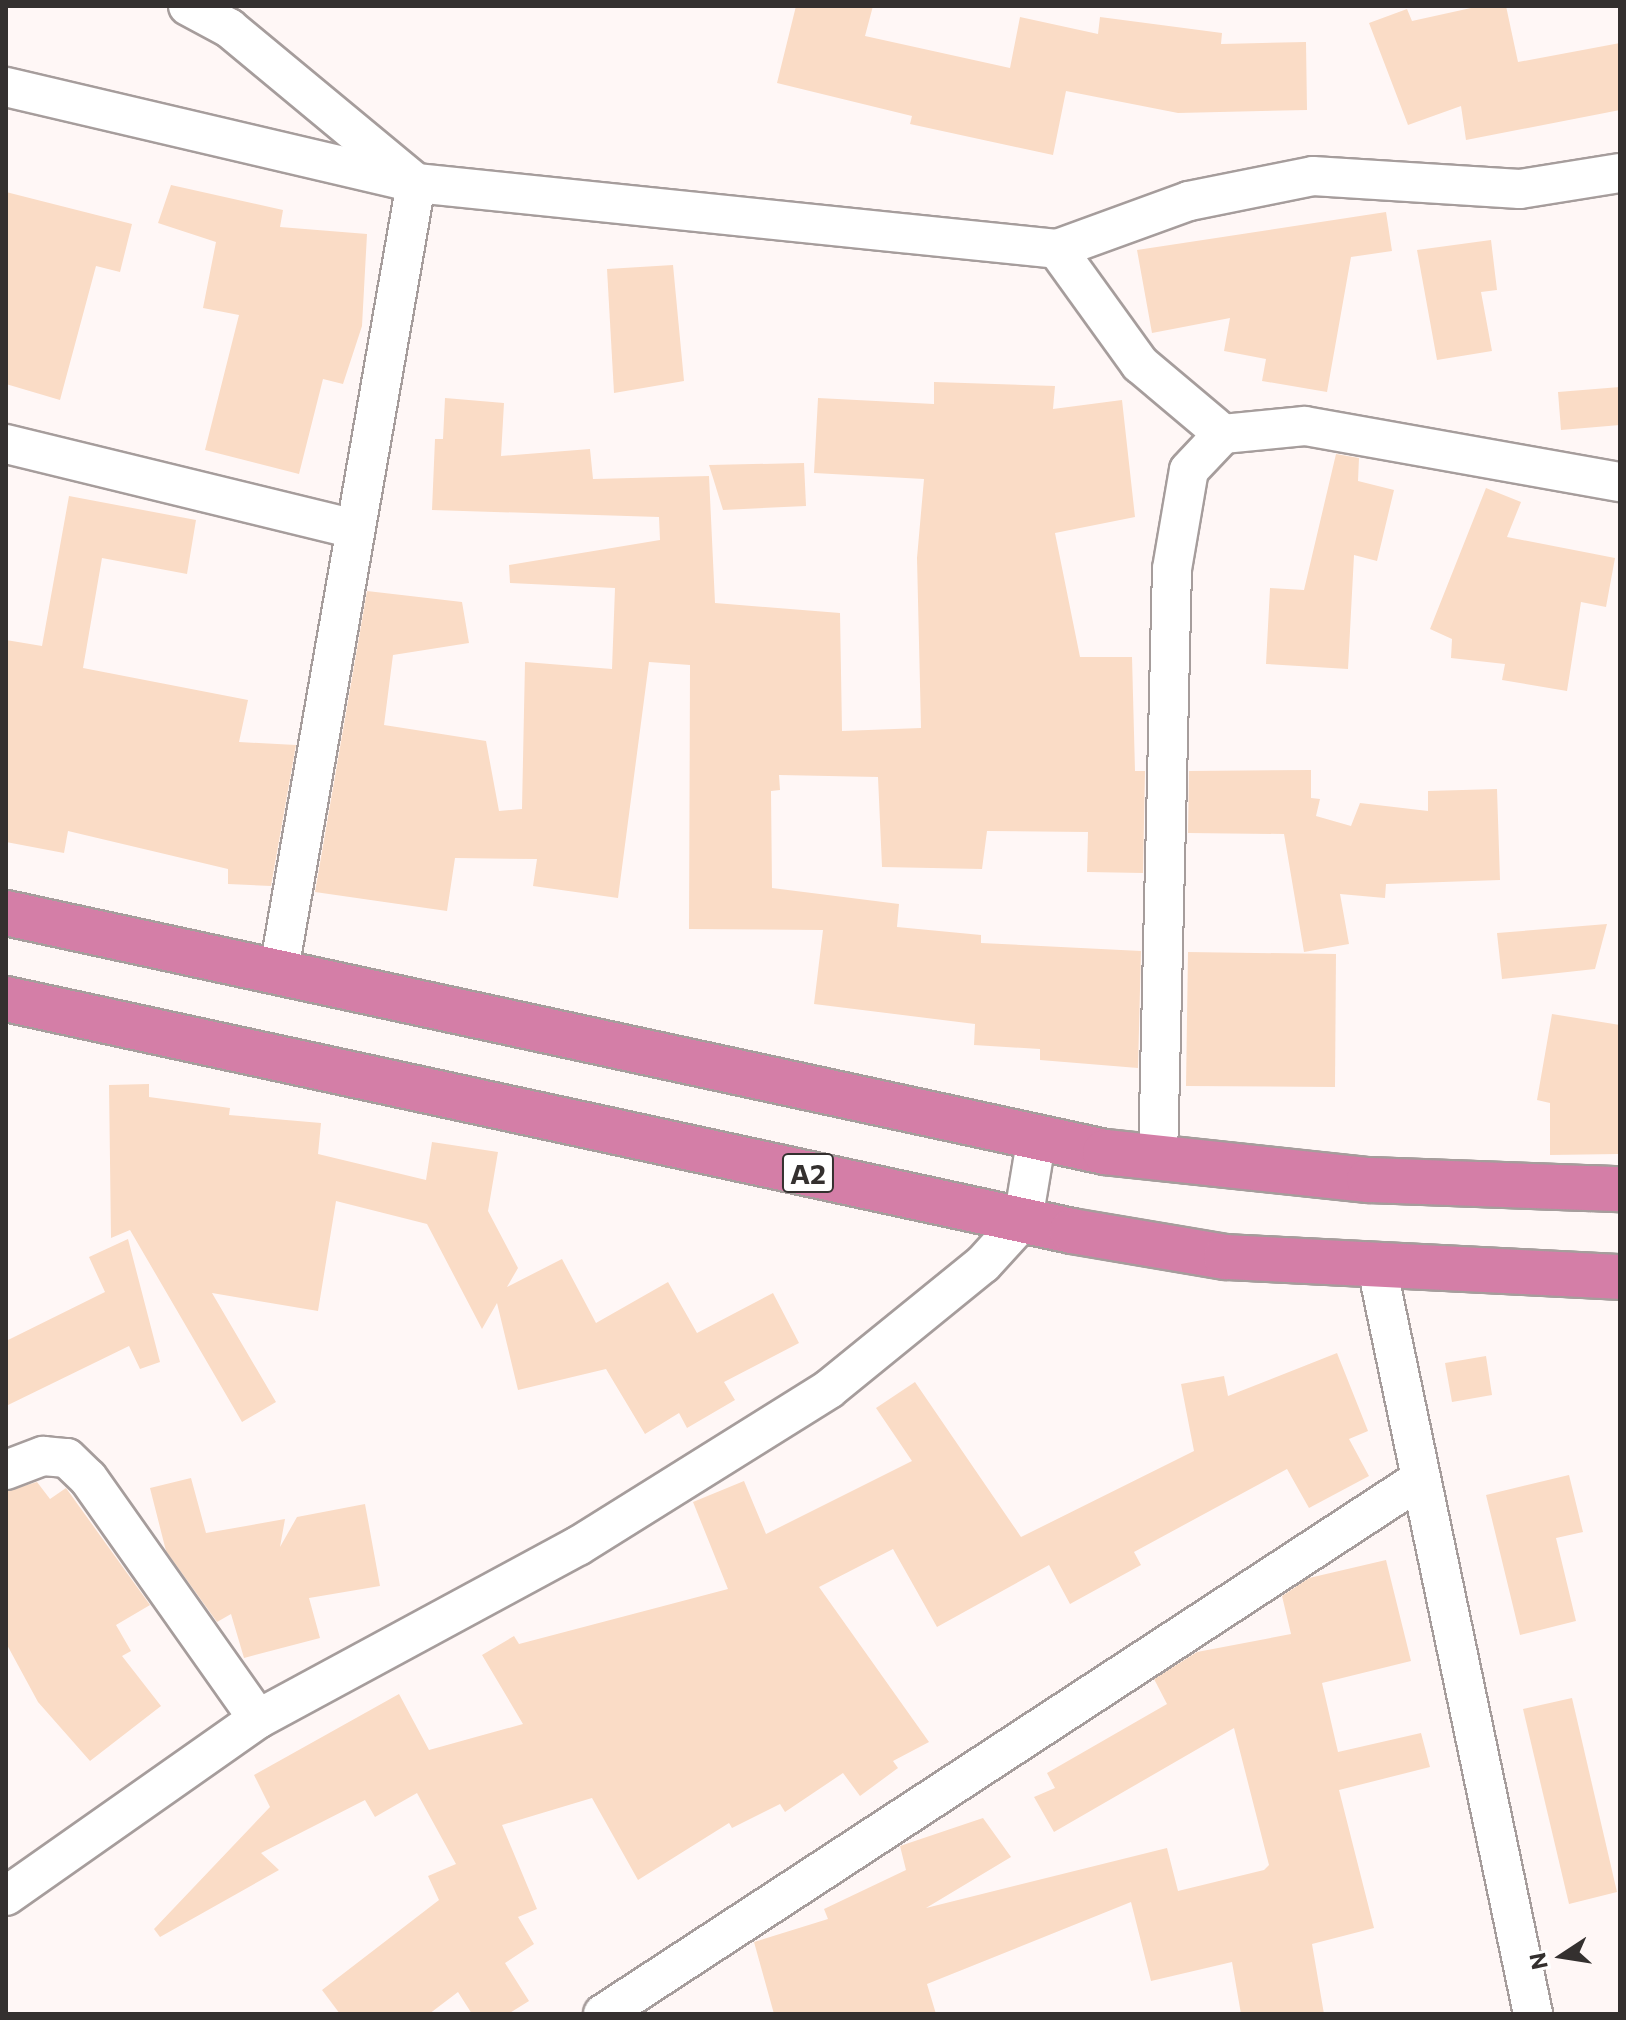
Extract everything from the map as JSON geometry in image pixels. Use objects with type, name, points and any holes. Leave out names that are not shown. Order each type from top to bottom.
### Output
[{"type":"highway","points":[[6,913],[1037,1136],[1158,1158],[1369,1180],[1620,1189]]},
{"type":"highway","name":"A2","points":[[6,999],[1023,1220],[1226,1257],[1620,1277]]},
{"type":"street","points":[[188,6],[229,28],[416,183]]},
{"type":"street","points":[[6,87],[416,183],[1057,249],[1189,201],[1313,176],[1520,189],[1620,173]]},
{"type":"street","points":[[279,970],[416,183]]},
{"type":"street","points":[[1057,249],[1140,364],[1223,434]]},
{"type":"street","points":[[1158,1158],[1172,569],[1189,470],[1223,434],[1305,426],[1620,482]]},
{"type":"street","points":[[6,444],[355,529]]},
{"type":"street","points":[[6,1896],[258,1719],[578,1546],[829,1389],[983,1264],[1023,1220],[1037,1136]]},
{"type":"street","points":[[1377,1267],[1419,1480],[1533,2014]]},
{"type":"street","points":[[6,1470],[43,1456],[67,1458],[88,1478],[258,1719]]},
{"type":"street","points":[[603,2014],[1419,1480]]},
{"type":"building","points":[[796,6],[873,6],[865,36],[1010,68],[1020,17],[1098,34],[1100,17],[1222,33],[1221,44],[1306,42],[1307,110],[1178,113],[1066,91],[1053,155],[910,124],[912,116],[777,83]]},
{"type":"building","points":[[1480,6],[1506,6],[1518,62],[1620,43],[1620,110],[1466,140],[1461,106],[1408,125],[1369,23],[1407,9],[1412,21]]},
{"type":"building","points":[[171,185],[283,210],[280,227],[367,234],[362,326],[343,384],[323,379],[299,474],[205,450],[239,315],[203,308],[216,242],[158,223]]},
{"type":"building","points":[[6,192],[132,224],[120,272],[96,266],[60,400],[6,384]]},
{"type":"building","points":[[1386,212],[1392,251],[1351,257],[1327,392],[1262,381],[1266,359],[1224,351],[1230,318],[1152,333],[1137,250]]},
{"type":"building","points":[[1491,240],[1497,290],[1481,292],[1492,351],[1437,360],[1417,250]]},
{"type":"building","points":[[673,265],[684,381],[614,393],[607,269]]},
{"type":"building","points":[[934,382],[1055,386],[1053,409],[1122,400],[1135,517],[1055,533],[1080,657],[1132,657],[1135,771],[1145,771],[1143,873],[1087,872],[1088,832],[987,831],[982,869],[882,867],[878,777],[779,775],[780,790],[771,791],[772,888],[899,904],[897,927],[981,935],[981,943],[1141,951],[1138,1068],[1040,1060],[1040,1049],[974,1045],[975,1024],[814,1004],[823,930],[689,929],[690,665],[649,662],[618,898],[533,886],[537,859],[455,858],[447,911],[315,892],[367,591],[462,602],[469,643],[393,655],[384,725],[486,741],[499,811],[522,809],[525,662],[612,669],[615,588],[510,583],[509,565],[660,540],[659,517],[432,510],[435,439],[443,439],[445,398],[504,403],[501,456],[590,449],[593,479],[709,476],[715,603],[840,613],[842,731],[921,728],[917,558],[924,479],[814,473],[818,398],[934,404]]},
{"type":"building","points":[[1620,387],[1620,425],[1561,430],[1558,392]]},
{"type":"building","points":[[1336,454],[1359,458],[1358,481],[1394,490],[1377,561],[1354,555],[1348,669],[1266,664],[1270,588],[1304,590]]},
{"type":"building","points":[[804,463],[806,506],[723,510],[709,465]]},
{"type":"building","points":[[1486,488],[1521,502],[1507,537],[1615,558],[1606,607],[1581,602],[1567,691],[1502,680],[1505,664],[1451,658],[1452,639],[1430,629]]},
{"type":"building","points":[[69,496],[196,520],[187,574],[102,558],[83,668],[248,700],[239,742],[296,745],[271,886],[228,884],[228,869],[68,831],[64,853],[6,842],[6,640],[42,646]]},
{"type":"building","points":[[1311,770],[1311,798],[1320,799],[1316,816],[1351,826],[1360,803],[1428,811],[1428,791],[1497,789],[1500,880],[1386,884],[1385,898],[1340,894],[1349,944],[1304,952],[1284,834],[1188,833],[1189,771]]},
{"type":"building","points":[[1607,924],[1595,969],[1502,979],[1497,933]]},
{"type":"building","points":[[1188,952],[1336,954],[1335,1087],[1186,1086]]},
{"type":"building","points":[[1552,1014],[1620,1025],[1618,1154],[1550,1155],[1550,1103],[1537,1100]]},
{"type":"building","points":[[149,1084],[149,1097],[230,1108],[229,1115],[321,1123],[318,1154],[426,1180],[432,1142],[498,1152],[488,1211],[518,1268],[507,1287],[562,1259],[596,1323],[668,1282],[697,1333],[773,1293],[799,1343],[724,1382],[735,1400],[687,1428],[679,1413],[645,1434],[606,1369],[518,1390],[497,1303],[482,1329],[427,1224],[336,1201],[318,1311],[212,1293],[276,1402],[242,1422],[130,1230],[111,1238],[109,1085]]},
{"type":"building","points":[[128,1239],[160,1362],[140,1369],[129,1346],[6,1406],[6,1341],[105,1292],[89,1257]]},
{"type":"building","points":[[1337,1353],[1368,1431],[1349,1439],[1369,1476],[1309,1508],[1287,1469],[1134,1552],[1141,1565],[1070,1604],[1049,1565],[937,1627],[893,1549],[819,1587],[929,1742],[893,1761],[898,1768],[860,1796],[843,1773],[785,1812],[780,1804],[732,1828],[729,1823],[638,1880],[592,1798],[502,1825],[537,1909],[518,1917],[534,1944],[505,1963],[529,2001],[508,2014],[472,2014],[458,1992],[429,2014],[340,2014],[322,1990],[439,1900],[428,1876],[456,1864],[417,1793],[375,1817],[365,1800],[261,1853],[279,1870],[160,1937],[154,1929],[270,1807],[254,1775],[399,1694],[429,1750],[523,1724],[482,1655],[514,1636],[519,1644],[728,1589],[693,1502],[744,1481],[766,1534],[912,1461],[876,1408],[915,1382],[1021,1537],[1194,1451],[1181,1384],[1224,1376],[1228,1396]]},
{"type":"building","points":[[1486,1356],[1492,1395],[1452,1402],[1445,1363]]},
{"type":"building","points":[[1569,1475],[1583,1532],[1556,1538],[1576,1621],[1520,1635],[1486,1495]]},
{"type":"building","points":[[191,1478],[206,1533],[285,1519],[280,1547],[297,1517],[365,1504],[380,1586],[309,1598],[320,1638],[244,1658],[231,1614],[217,1622],[166,1551],[150,1488]]},
{"type":"building","points":[[37,1482],[50,1499],[66,1488],[150,1605],[116,1625],[131,1651],[122,1656],[161,1706],[90,1761],[38,1702],[6,1643],[6,1491]]},
{"type":"building","points":[[1386,1560],[1411,1661],[1322,1683],[1338,1752],[1421,1733],[1430,1767],[1339,1790],[1374,1928],[1312,1944],[1324,2014],[1241,2014],[1232,1962],[1151,1981],[1131,1902],[927,1984],[936,2014],[774,2014],[754,1942],[828,1919],[824,1909],[906,1870],[900,1846],[983,1818],[1011,1857],[926,1908],[1167,1848],[1178,1891],[1264,1870],[1269,1865],[1234,1728],[1054,1832],[1034,1797],[1055,1788],[1047,1773],[1167,1704],[1154,1679],[1197,1652],[1291,1634],[1282,1596],[1309,1578]]},
{"type":"building","points":[[1572,1698],[1617,1892],[1569,1904],[1523,1709]]}]
